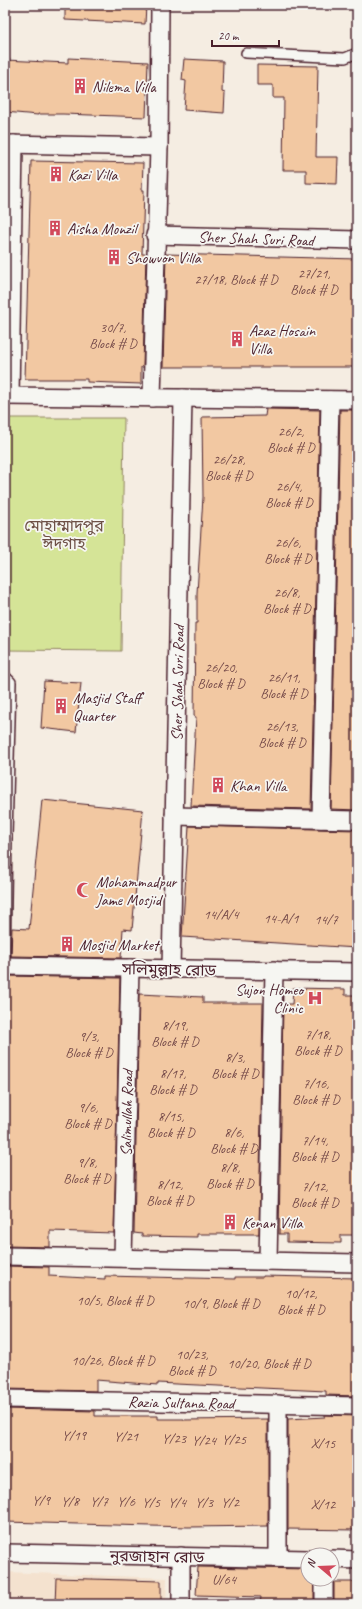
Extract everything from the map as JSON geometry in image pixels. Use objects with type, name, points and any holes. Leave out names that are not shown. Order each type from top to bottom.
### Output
[{"type":"street","points":[[152,398],[155,235],[159,147],[160,5]]},
{"type":"street","points":[[159,147],[10,144],[8,396],[357,400]]},
{"type":"street","name":"Sher Shah Suri Road","points":[[155,235],[357,240]]},
{"type":"street","name":"Sher Shah Suri Road","points":[[171,969],[183,398]]},
{"type":"street","points":[[321,819],[330,400]]},
{"type":"street","points":[[174,816],[357,820]]},
{"type":"street","name":"সলিমুল্লাহ রোড","points":[[5,966],[357,972]]},
{"type":"street","name":"Salimullah Road","points":[[123,1258],[130,968]]},
{"type":"street","points":[[268,1261],[274,970]]},
{"type":"street","points":[[5,1256],[357,1263]]},
{"type":"street","name":"Razia Sultana Road","points":[[5,1398],[357,1406]]},
{"type":"street","points":[[278,1404],[278,1558]]},
{"type":"street","name":"নুরজাহান রোড","points":[[5,1553],[300,1559]]},
{"type":"street","points":[[181,1556],[181,1604]]},
{"type":"street","points":[[340,1559],[357,1560]]},
{"type":"street","points":[[324,1587],[324,1604]]},
{"type":"lane","points":[[246,53],[345,58],[357,53]]},
{"type":"lane","points":[[5,676],[11,682],[6,836],[5,962]]},
{"type":"shaded area","points":[[5,1572],[167,1578],[166,1604],[5,1604]]},
{"type":"green space","name":"মোহাম্মাদপুর ঈদগাহ","points":[[5,418],[124,418],[121,651],[5,650]]},
{"type":"building","points":[[65,5],[146,5],[145,24],[65,20]]},
{"type":"building","points":[[68,58],[148,62],[146,117],[63,114],[38,115],[5,112],[5,60],[68,63]]},
{"type":"building","points":[[184,59],[223,61],[222,92],[225,93],[224,113],[184,110],[186,81],[182,80]]},
{"type":"building","points":[[257,65],[318,66],[316,157],[338,157],[337,184],[306,183],[306,170],[283,170],[284,98],[273,98],[273,85],[257,85]]},
{"type":"building","points":[[31,161],[143,163],[142,190],[144,190],[142,254],[146,254],[143,367],[141,367],[141,384],[87,382],[87,379],[25,379]]},
{"type":"building","points":[[166,254],[357,259],[355,367],[163,367]]},
{"type":"building","points":[[266,409],[320,410],[311,809],[191,806],[196,717],[194,716],[195,623],[197,623],[197,593],[203,497],[202,417],[265,416]]},
{"type":"building","points":[[340,410],[357,410],[357,810],[331,809]]},
{"type":"building","name":"Masjid Staff Quarter","points":[[44,681],[81,683],[76,732],[41,728]]},
{"type":"building","name":"Mohammadpur Jame Mosjid","points":[[42,800],[143,810],[132,930],[123,929],[121,958],[11,956],[12,928],[29,929]]},
{"type":"building","points":[[189,826],[357,830],[357,948],[182,937]]},
{"type":"building","points":[[5,976],[120,978],[114,1233],[50,1231],[50,1247],[5,1246]]},
{"type":"building","points":[[293,988],[345,989],[345,995],[357,995],[357,1235],[341,1235],[341,1243],[287,1242],[287,1234],[279,1234],[283,1004],[292,1004]]},
{"type":"building","points":[[139,994],[203,997],[203,1003],[263,1003],[259,1234],[197,1234],[197,1237],[142,1236],[142,1234],[134,1233]]},
{"type":"building","points":[[5,1266],[49,1267],[49,1276],[105,1279],[105,1276],[235,1279],[235,1277],[263,1276],[357,1278],[357,1396],[326,1395],[326,1391],[158,1383],[158,1385],[96,1380],[96,1391],[5,1389]]},
{"type":"building","points":[[5,1409],[95,1411],[95,1416],[158,1416],[158,1419],[184,1420],[268,1419],[268,1526],[188,1527],[5,1522]]},
{"type":"building","points":[[325,1415],[357,1416],[357,1530],[288,1529],[288,1419],[325,1417]]},
{"type":"building","points":[[198,1567],[300,1569],[300,1587],[314,1587],[314,1604],[260,1604],[261,1597],[196,1595]]},
{"type":"building","points":[[56,1578],[161,1581],[161,1604],[55,1604]]},
{"type":"building","points":[[340,1582],[357,1582],[357,1604],[334,1604],[334,1587],[340,1587]]},
{"type":"place","name":"Nilema Villa","points":[[80,86]]},
{"type":"place","name":"Kazi Villa","points":[[56,174]]},
{"type":"place","name":"Aisha Monzil","points":[[55,228]]},
{"type":"place","name":"Showvon Villa","points":[[114,257]]},
{"type":"place","name":"Azaz Hosain Villa","points":[[237,339]]},
{"type":"place","name":"Masjid Staff Quarter","points":[[61,706]]},
{"type":"place","name":"Khan Villa","points":[[218,785]]},
{"type":"place","name":"Mohammadpur Jame Mosjid","points":[[84,890]]},
{"type":"place","name":"Mosjid Market","points":[[67,944]]},
{"type":"place","name":"Sujon Homeo Clinic","points":[[315,998]]},
{"type":"place","name":"Kenan Villa","points":[[230,1222]]}]
